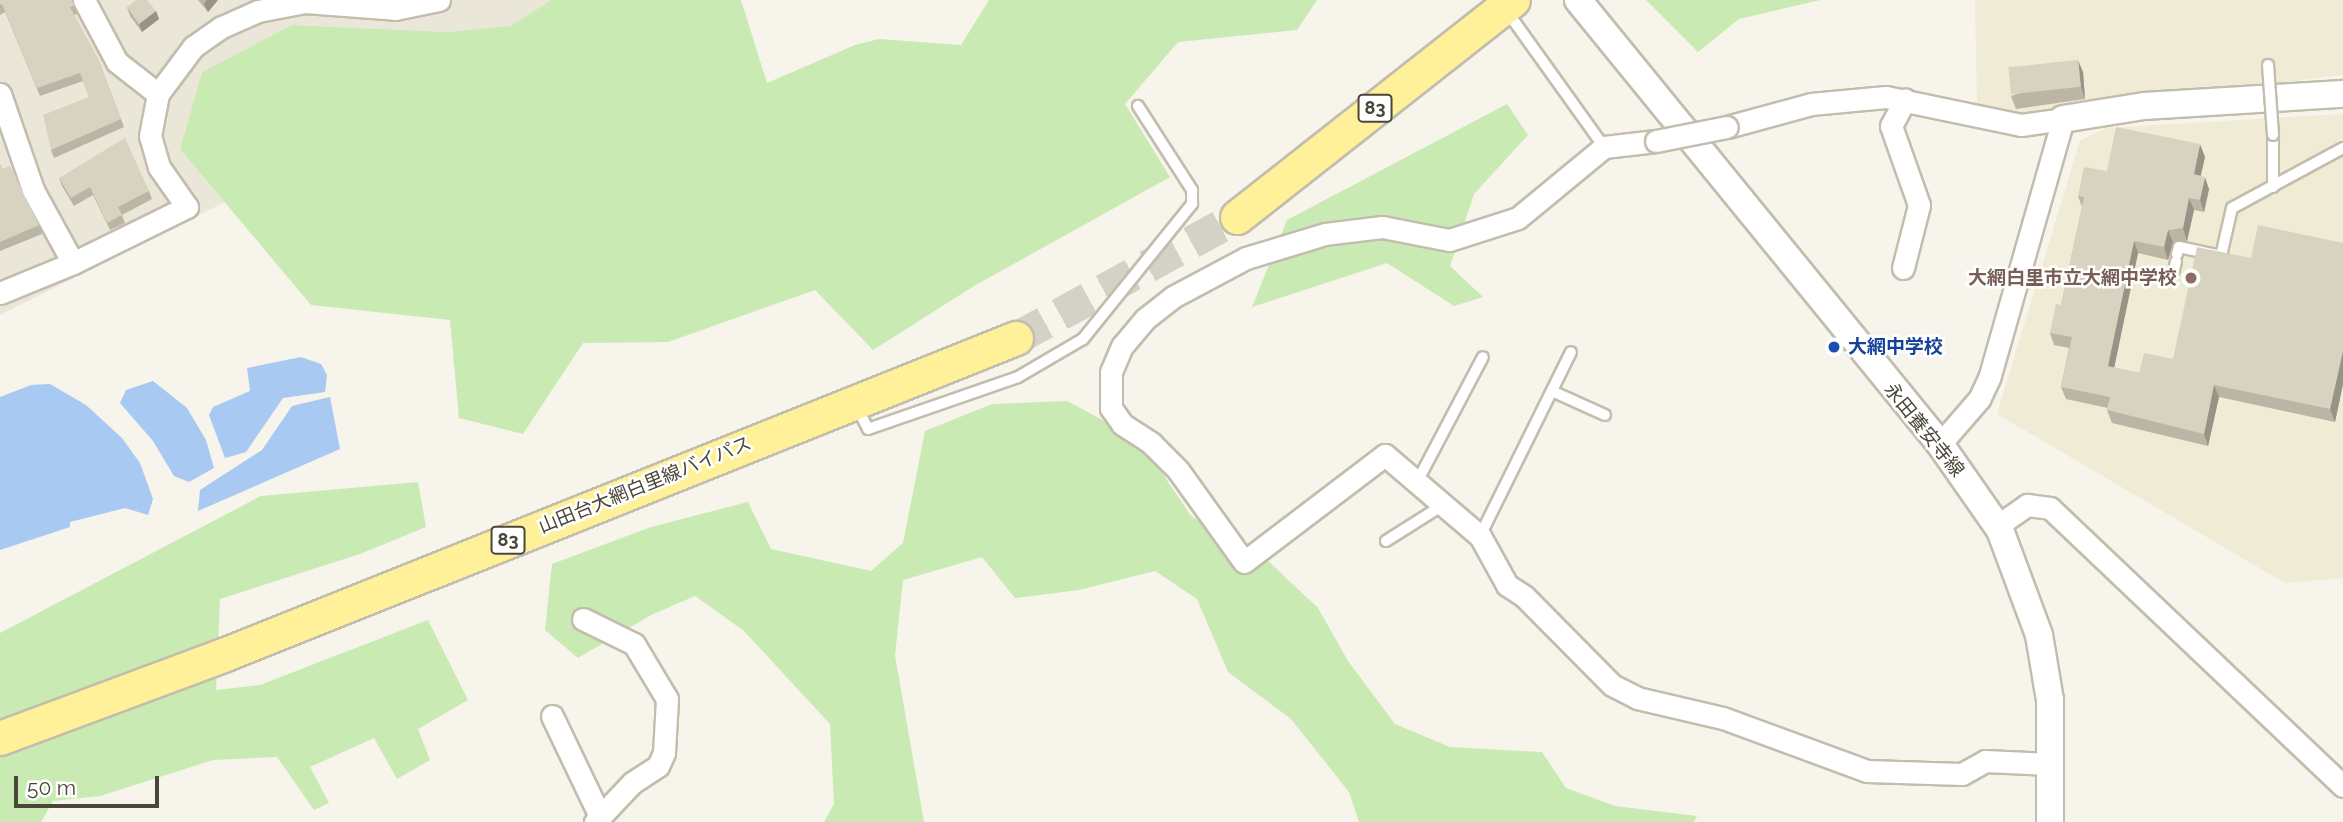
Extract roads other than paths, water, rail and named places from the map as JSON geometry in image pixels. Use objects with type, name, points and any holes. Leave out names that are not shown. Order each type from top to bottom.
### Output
[{"type":"main road","name":"83","points":[[1237,217],[1509,3]]},
{"type":"main road","name":"山田台大網白里線バイパス","points":[[0,737],[235,650],[1016,338]]},
{"type":"street","points":[[84,0],[117,62],[158,94]]},
{"type":"street","points":[[0,293],[73,263],[187,207],[159,167],[150,136],[158,94],[193,47],[253,6],[305,2],[395,9],[439,0]]},
{"type":"street","name":"永田養安寺線","points":[[1578,0],[1940,444],[1997,526],[2039,635],[2050,700],[2050,822]]},
{"type":"street","points":[[0,94],[33,190],[73,263]]},
{"type":"street","points":[[2050,764],[1985,761],[1962,774],[1867,771],[1723,718],[1637,698],[1612,685],[1524,596],[1507,585],[1480,536],[1385,455],[1244,562],[1178,470],[1151,443],[1122,424],[1111,408],[1111,372],[1122,346],[1145,319],[1173,297],[1247,258],[1325,234],[1382,228],[1449,240],[1518,218],[1604,147],[1656,141],[1727,127],[1811,104],[1886,97],[2021,125],[2144,106],[2343,94]]},
{"type":"street","points":[[1903,268],[1919,205],[1891,126],[1905,100]]},
{"type":"street","points":[[1940,444],[1979,399],[1989,378],[2063,119]]},
{"type":"street","points":[[1997,526],[2027,505],[2050,508],[2343,786]]},
{"type":"street","points":[[552,716],[597,819],[632,783],[658,766],[664,753],[667,699],[634,644],[583,619]]},
{"type":"lane","points":[[1509,3],[1604,147]]},
{"type":"lane","points":[[2268,65],[2273,135],[2273,187]]},
{"type":"lane","points":[[853,401],[868,429],[1018,377],[1083,339],[1192,204],[1192,190],[1138,106]]},
{"type":"lane","points":[[2175,262],[2179,247],[2221,256],[2232,208],[2343,148]]},
{"type":"lane","points":[[1480,536],[1571,352]]},
{"type":"lane","points":[[1416,482],[1483,357]]},
{"type":"lane","points":[[1552,391],[1605,415]]},
{"type":"lane","points":[[1386,541],[1443,505]]},
{"type":"water","points":[[301,357],[321,364],[327,375],[325,392],[283,398],[246,452],[225,458],[209,415],[213,407],[250,391],[247,368]]},
{"type":"water","points":[[153,381],[187,408],[206,440],[214,468],[189,482],[174,476],[153,441],[120,403],[126,390]]},
{"type":"water","points":[[50,384],[86,405],[122,438],[140,463],[153,499],[148,515],[125,508],[70,522],[70,527],[0,550],[0,397],[31,385]]},
{"type":"water","points":[[330,397],[340,449],[198,511],[200,490],[262,450],[292,406]]},
{"type":"tunnel","points":[[1016,338],[1237,217]]},
{"type":"place","name":"大網白里市立大網中学校","points":[[2191,278]]},
{"type":"place","name":"大網中学校","points":[[1834,347]]}]
